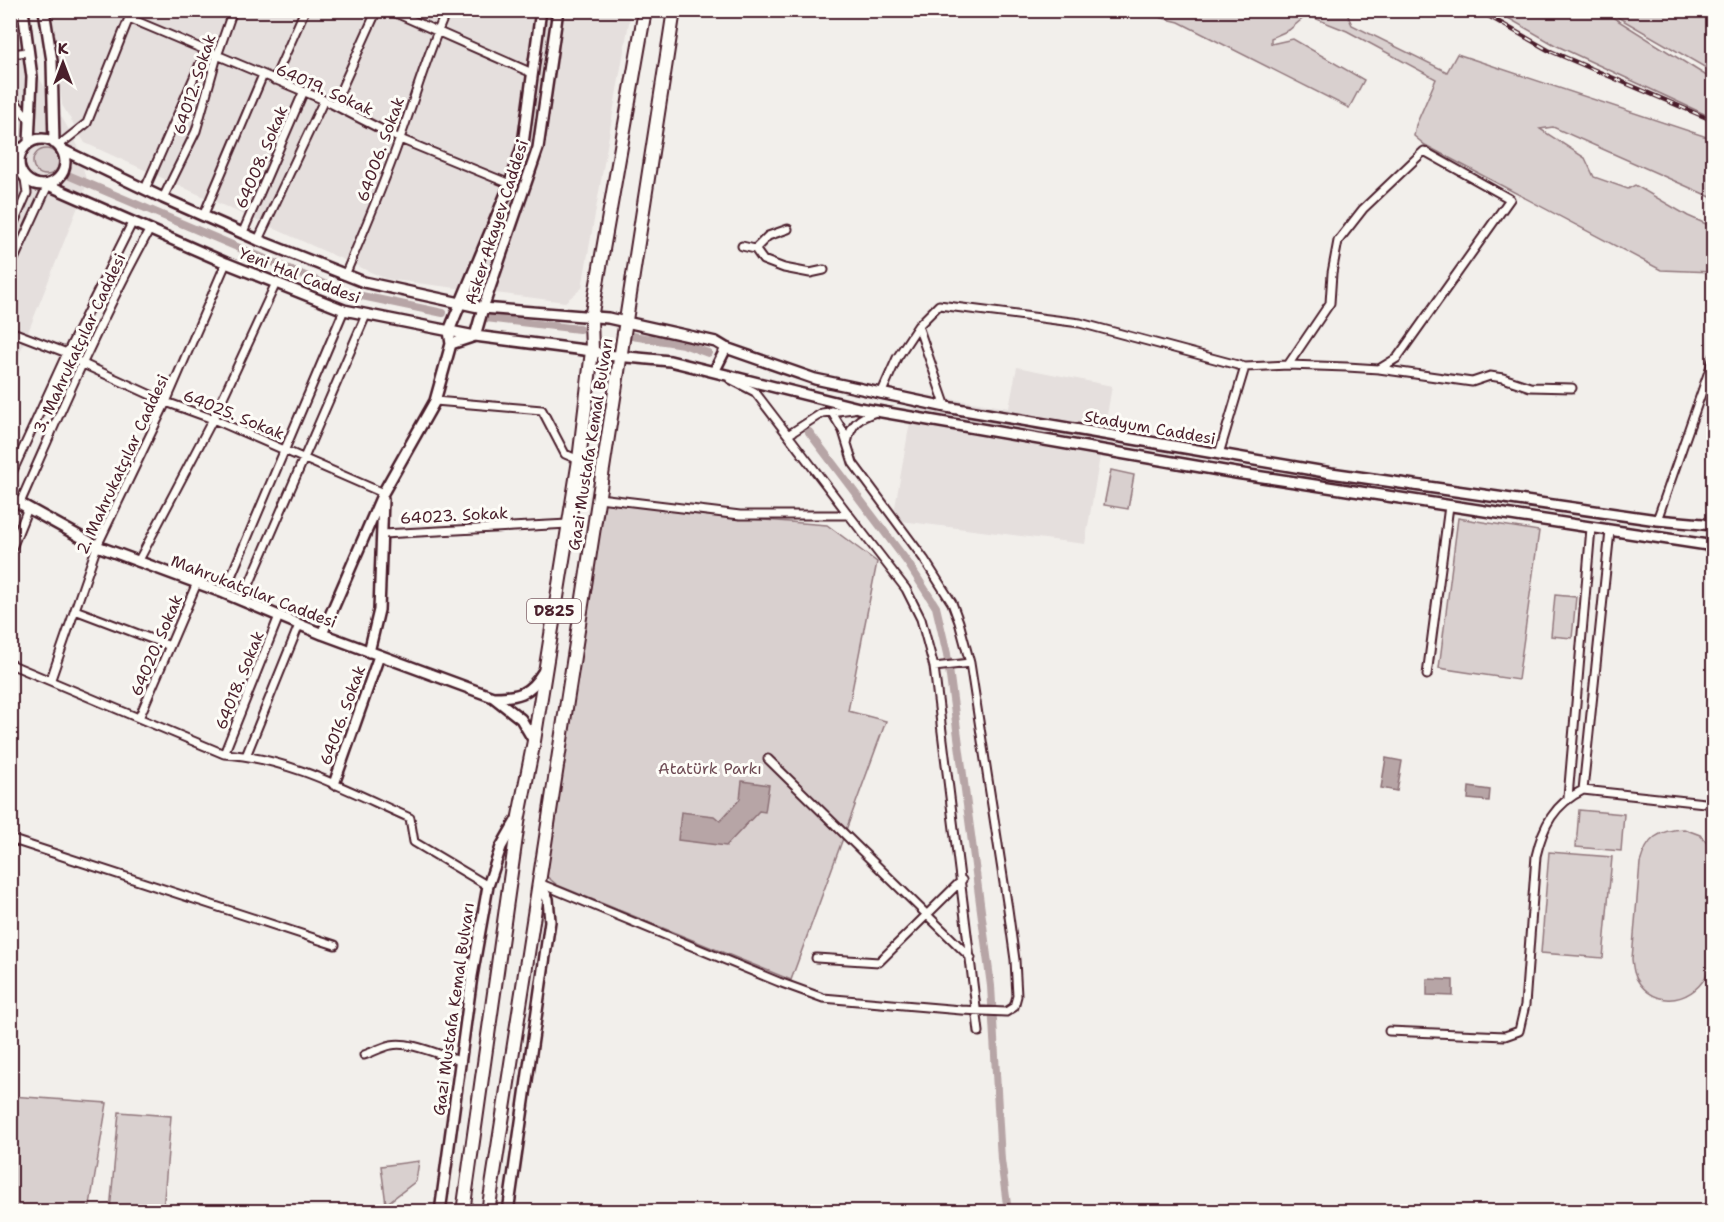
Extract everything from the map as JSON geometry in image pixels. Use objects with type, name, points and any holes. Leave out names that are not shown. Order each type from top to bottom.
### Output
[{"type":"highway","name":"Gazi Mustafa Kemal Bulvarı","points":[[463,1212],[519,816],[534,741],[579,460],[592,351],[591,318],[645,10]]},
{"type":"highway","name":"Gazi Mustafa Kemal Bulvarı","points":[[488,1212],[674,10]]},
{"type":"street","points":[[10,150],[26,145],[43,139],[57,146],[64,156],[64,170],[55,182],[48,185],[36,185],[15,170],[26,145],[30,121],[32,77],[22,10]]},
{"type":"street","points":[[44,10],[52,61],[57,146]]},
{"type":"street","points":[[57,146],[87,123],[129,18],[124,10]]},
{"type":"street","name":"64012. Sokak","points":[[163,198],[196,131],[217,56],[234,10]]},
{"type":"street","points":[[274,80],[305,10]]},
{"type":"street","points":[[334,105],[377,10]]},
{"type":"street","points":[[389,10],[532,73]]},
{"type":"street","name":"64006. Sokak","points":[[345,275],[400,139],[437,31],[447,10]]},
{"type":"street","name":"Asker Akayev Caddesi","points":[[449,331],[510,184],[523,144],[541,10]]},
{"type":"street","name":"Asker Akayev Caddesi","points":[[476,336],[483,308],[538,148],[558,10]]},
{"type":"street","name":"64019. Sokak","points":[[129,18],[324,100],[400,139],[510,184]]},
{"type":"street","points":[[145,189],[206,50]]},
{"type":"street","points":[[10,54],[29,52]]},
{"type":"street","points":[[204,214],[262,75]]},
{"type":"street","name":"64008. Sokak","points":[[243,232],[303,93]]},
{"type":"street","points":[[10,95],[30,121]]},
{"type":"street","points":[[258,240],[324,100]]},
{"type":"street","name":"Yeni Hal Caddesi","points":[[57,146],[163,198],[204,214],[258,240],[364,282],[483,308],[591,318]]},
{"type":"street","points":[[1288,365],[1330,303],[1332,273],[1338,241],[1364,209],[1424,151],[1510,199],[1397,358],[1379,369]]},
{"type":"street","points":[[10,232],[27,193],[25,179]]},
{"type":"street","points":[[10,268],[48,185]]},
{"type":"street","name":"Yeni Hal Caddesi","points":[[48,185],[226,263],[344,309],[476,336],[592,351]]},
{"type":"street","name":"3. Mahrukatçılar Caddesi","points":[[10,477],[67,353],[132,223]]},
{"type":"street","name":"3. Mahrukatçılar Caddesi","points":[[10,553],[24,505],[81,363],[150,229]]},
{"type":"street","points":[[755,249],[768,236],[788,229]]},
{"type":"street","points":[[742,246],[755,249],[763,260],[784,268],[810,273],[824,270]]},
{"type":"street","name":"2. Mahrukatçılar Caddesi","points":[[51,680],[97,546],[166,402],[226,263]]},
{"type":"street","points":[[138,562],[213,419],[276,283]]},
{"type":"street","points":[[881,394],[897,358],[918,326],[939,305],[1080,323],[1245,367],[1288,365],[1379,369],[1472,382],[1490,376],[1530,387],[1572,388]]},
{"type":"street","points":[[224,593],[344,309]]},
{"type":"street","points":[[242,601],[366,315]]},
{"type":"street","name":"Stadyum Caddesi","points":[[591,318],[608,318],[716,342],[726,348],[815,379],[946,407],[1331,473],[1620,515],[1713,525]]},
{"type":"street","points":[[918,326],[946,407]]},
{"type":"street","name":"64025. Sokak","points":[[10,331],[67,353],[81,363],[166,402],[285,449],[383,493]]},
{"type":"street","points":[[322,634],[383,493],[435,401],[451,344],[449,331]]},
{"type":"street","points":[[451,344],[476,336]]},
{"type":"street","points":[[726,348],[715,370],[755,392],[906,589],[921,619],[934,667],[971,958],[982,1010],[979,1032]]},
{"type":"street","name":"Stadyum Caddesi","points":[[592,351],[606,355],[670,361],[715,370],[859,408],[1236,473],[1713,546]]},
{"type":"street","points":[[1657,520],[1713,357]]},
{"type":"street","points":[[1219,454],[1245,367]]},
{"type":"street","points":[[435,401],[542,410],[565,454],[579,460]]},
{"type":"street","points":[[788,435],[822,413],[859,408]]},
{"type":"street","points":[[539,883],[823,998],[1006,1012],[1014,1007],[1017,996],[1015,960],[970,663],[959,622],[952,603],[924,559],[853,463],[843,431],[831,411]]},
{"type":"street","points":[[847,445],[853,424],[860,417],[878,411]]},
{"type":"street","points":[[1427,675],[1452,506],[1464,504],[1466,497],[1463,491]]},
{"type":"street","name":"64023. Sokak","points":[[383,493],[383,534],[568,524]]},
{"type":"street","name":"Mahrukatçılar Caddesi","points":[[10,498],[97,546],[224,593],[379,656],[493,697],[521,719],[534,741]]},
{"type":"street","points":[[599,498],[740,515],[849,515]]},
{"type":"street","points":[[1580,526],[1587,521],[1586,510]]},
{"type":"street","points":[[1583,790],[1613,524],[1616,517],[1620,515]]},
{"type":"street","points":[[1568,797],[1591,528]]},
{"type":"street","name":"64016. Sokak","points":[[369,652],[379,610],[383,534]]},
{"type":"street","name":"64020. Sokak","points":[[139,718],[197,583]]},
{"type":"street","points":[[75,610],[170,646]]},
{"type":"street","name":"64018. Sokak","points":[[224,754],[279,616]]},
{"type":"street","points":[[246,756],[299,624]]},
{"type":"street","name":"64016. Sokak","points":[[333,784],[379,656]]},
{"type":"street","points":[[10,663],[224,754],[260,757],[333,784],[410,818],[414,842],[488,886]]},
{"type":"street","points":[[934,667],[970,663]]},
{"type":"street","name":"Mahrukatçılar Caddesi","points":[[493,697],[513,697],[527,691],[535,685],[545,668]]},
{"type":"street","points":[[768,759],[971,958]]},
{"type":"street","points":[[1389,1031],[1505,1036],[1519,1031],[1525,1005],[1536,856],[1542,832],[1568,797],[1583,790],[1713,804]]},
{"type":"street","name":"Gazi Mustafa Kemal Bulvarı","points":[[440,1212],[472,976],[488,886],[501,847],[519,816]]},
{"type":"street","points":[[10,839],[335,945]]},
{"type":"street","points":[[816,958],[879,962],[962,880]]},
{"type":"street","name":"Gazi Mustafa Kemal Bulvarı","points":[[508,1212],[550,921],[548,899],[539,883]]},
{"type":"street","points":[[364,1055],[392,1045],[410,1045],[440,1056],[461,1060]]},
{"type":"shaded area","points":[[51,11],[631,11],[582,288],[565,302],[386,279],[85,143],[62,105]]},
{"type":"shaded area","points":[[11,28],[78,146],[87,184],[11,375]]},
{"type":"shaded area","points":[[1017,367],[1112,386],[1085,544],[901,521],[894,513],[915,393],[1009,408]]},
{"type":"shaded area","points":[[1386,758],[1402,761],[1397,791],[1381,788]]},
{"type":"shaded area","points":[[742,781],[769,785],[765,812],[759,811],[726,846],[678,840],[681,812],[714,816],[720,821],[740,799]]},
{"type":"shaded area","points":[[1469,787],[1490,790],[1489,801],[1468,799]]},
{"type":"shaded area","points":[[1427,979],[1453,980],[1453,996],[1427,995]]},
{"type":"green space","points":[[1134,11],[1351,11],[1348,16],[1352,25],[1447,72],[1457,54],[1713,139],[1713,198],[1553,127],[1540,129],[1585,158],[1594,177],[1628,189],[1635,185],[1688,216],[1713,227],[1713,272],[1661,270],[1425,145],[1414,136],[1416,125],[1436,79],[1347,31],[1307,15],[1289,30],[1271,38],[1271,44],[1293,39],[1364,80],[1349,108],[1179,22]]},
{"type":"green space","points":[[1496,11],[1603,11],[1713,80],[1713,118],[1555,45]]},
{"type":"green space","points":[[1607,11],[1713,11],[1713,72]]},
{"type":"green space","points":[[46,149],[55,153],[59,162],[55,171],[46,175],[37,171],[33,162],[37,153]]},
{"type":"green space","points":[[1111,470],[1134,475],[1128,509],[1104,505]]},
{"type":"green space","name":"Atatürk Parkı","points":[[599,498],[740,518],[827,525],[877,562],[848,711],[886,721],[791,980],[557,885],[544,874]]},
{"type":"green space","points":[[1458,518],[1539,531],[1518,680],[1439,668]]},
{"type":"green space","points":[[1555,595],[1576,597],[1572,638],[1551,636]]},
{"type":"green space","points":[[1579,810],[1624,814],[1621,851],[1576,847]]},
{"type":"green space","points":[[1684,829],[1700,835],[1713,850],[1715,908],[1710,965],[1706,976],[1691,993],[1670,999],[1659,998],[1649,993],[1640,984],[1633,969],[1640,863],[1646,847],[1655,837],[1667,831]]},
{"type":"green space","points":[[1549,852],[1612,857],[1603,958],[1541,953]]},
{"type":"green space","points":[[11,1096],[107,1103],[89,1211],[11,1211]]},
{"type":"green space","points":[[119,1112],[171,1116],[163,1211],[110,1211]]},
{"type":"green space","points":[[419,1161],[416,1181],[386,1204],[381,1166]]},
{"type":"waterway","points":[[70,176],[343,292],[443,313]]},
{"type":"waterway","points":[[486,318],[579,329]]},
{"type":"waterway","points":[[632,336],[683,344],[708,353]]},
{"type":"waterway","points":[[809,432],[908,563],[936,607],[947,654],[991,986],[1001,1160],[1008,1212]]},
{"type":"railway","points":[[1478,10],[1548,50],[1714,121]]}]
